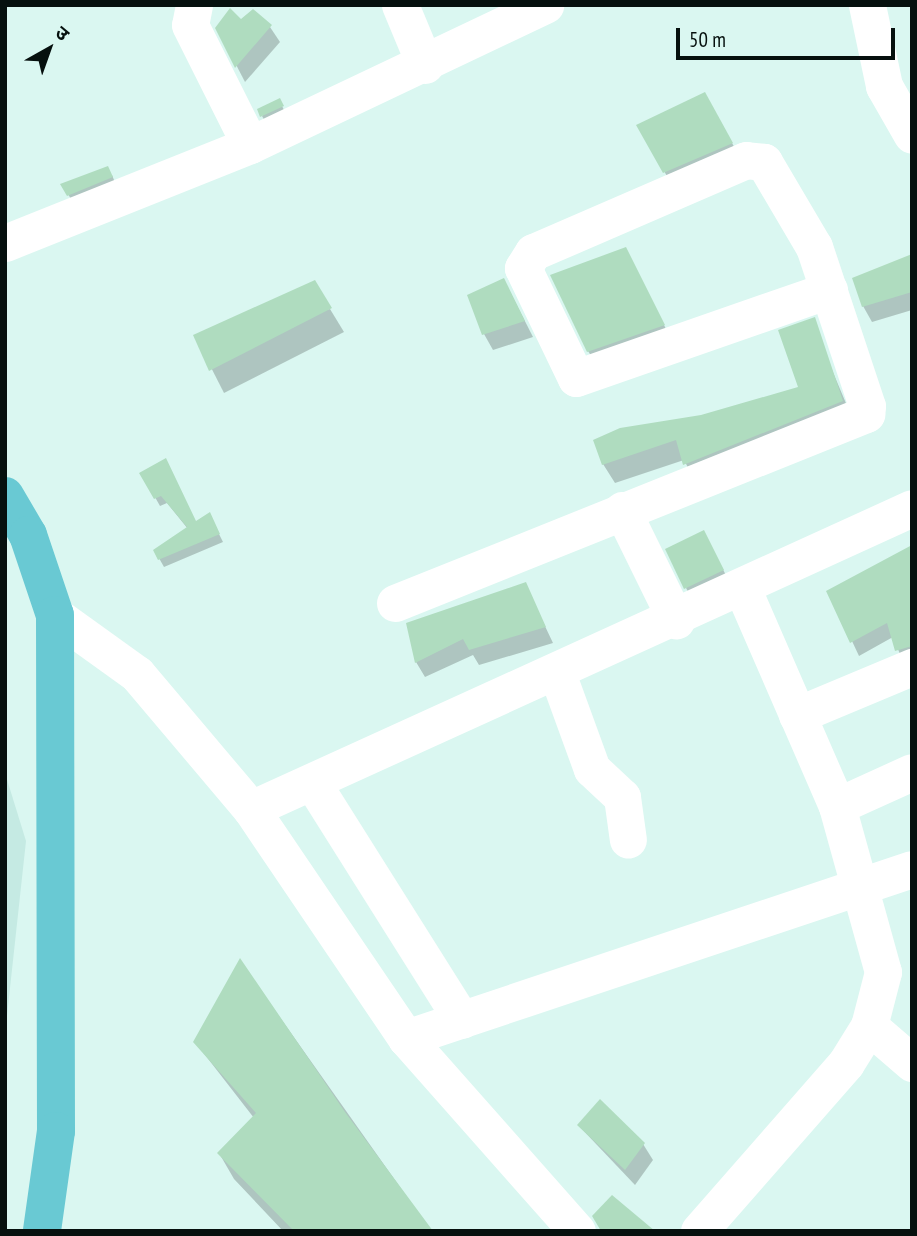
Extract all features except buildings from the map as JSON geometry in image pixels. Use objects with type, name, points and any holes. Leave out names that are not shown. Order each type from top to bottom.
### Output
[{"type":"main road","points":[[5,496],[28,535],[55,615],[56,1131],[42,1231]]},
{"type":"street","points":[[194,5],[190,25],[250,145]]},
{"type":"street","points":[[400,5],[425,65]]},
{"type":"street","points":[[5,243],[250,145],[425,65],[545,5]]},
{"type":"street","points":[[867,5],[884,86],[910,130]]},
{"type":"street","points":[[395,603],[866,414],[829,290],[802,219],[772,169],[757,160],[533,252],[523,268],[568,370],[584,379],[829,290]]},
{"type":"street","points":[[251,809],[743,590],[912,508]]},
{"type":"street","points":[[622,510],[676,620]]},
{"type":"street","points":[[699,1231],[846,1063],[869,1026],[883,972],[837,806],[743,590]]},
{"type":"street","points":[[55,615],[136,674],[251,809],[406,1038],[577,1231]]},
{"type":"street","points":[[797,715],[912,667]]},
{"type":"street","points":[[557,673],[592,769],[622,797],[628,840]]},
{"type":"street","points":[[837,806],[912,772]]},
{"type":"street","points":[[312,782],[462,1020]]},
{"type":"street","points":[[406,1038],[862,890],[912,869]]},
{"type":"street","points":[[869,1026],[912,1063]]},
{"type":"shaded area","points":[[5,773],[26,841],[5,1034]]}]
